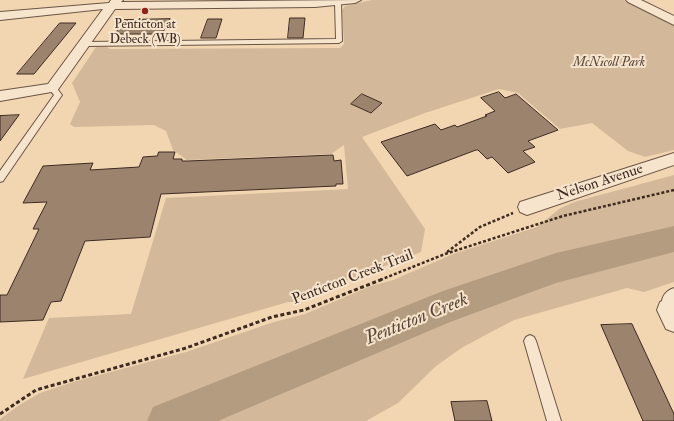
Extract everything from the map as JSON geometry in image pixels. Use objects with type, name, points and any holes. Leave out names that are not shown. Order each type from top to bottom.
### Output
[{"type":"street","points":[[0,16],[115,3],[338,3],[352,0]]},
{"type":"street","points":[[632,0],[674,21]]},
{"type":"street","points":[[0,96],[52,88],[115,3]]},
{"type":"street","name":"Nelson Avenue","points":[[527,208],[674,159]]},
{"type":"lane","points":[[86,44],[339,41],[338,3]]},
{"type":"lane","points":[[0,178],[58,95],[52,88]]},
{"type":"lane","points":[[530,340],[554,421]]},
{"type":"path","name":"Penticton Creek Trail","points":[[0,414],[36,390],[186,348],[272,317],[304,310],[445,254],[563,216],[674,190]]},
{"type":"path","points":[[445,254],[480,227],[527,208]]},
{"type":"green space","name":"McNicoll Park","points":[[372,0],[623,0],[674,26],[674,150],[645,157],[628,151],[592,123],[560,129],[518,93],[499,89],[425,113],[362,137],[425,229],[421,252],[297,300],[296,302],[288,302],[23,379],[49,318],[131,314],[166,198],[348,189],[344,145],[331,154],[187,160],[173,150],[166,131],[154,125],[74,127],[70,124],[80,102],[72,83],[96,47],[107,47],[110,49],[340,48],[344,44],[342,10],[345,6]]},
{"type":"green space","points":[[674,175],[674,282],[644,292],[627,288],[514,320],[463,347],[436,366],[398,403],[366,421],[0,421],[0,419],[21,404],[40,393],[73,382],[186,352],[274,322],[305,314],[371,286],[393,280],[453,254],[537,227],[559,209],[574,202]]},
{"type":"building","points":[[290,18],[305,18],[303,38],[288,38]]},
{"type":"building","points":[[170,19],[162,34],[115,34],[124,20]]},
{"type":"building","points":[[208,19],[222,19],[216,38],[201,38]]},
{"type":"building","points":[[60,23],[76,23],[34,74],[17,74]]},
{"type":"building","points":[[499,92],[505,98],[516,94],[558,130],[528,141],[535,147],[523,151],[535,162],[508,173],[492,157],[487,159],[478,150],[476,150],[407,176],[381,142],[435,124],[441,130],[455,125],[457,127],[487,116],[485,115],[495,111],[481,98]]},
{"type":"building","points":[[362,94],[382,103],[371,113],[351,104]]},
{"type":"building","points":[[19,115],[0,141],[0,116]]},
{"type":"building","points":[[159,152],[175,152],[173,159],[182,159],[182,161],[333,155],[334,161],[341,160],[343,184],[336,184],[336,186],[161,194],[150,237],[85,241],[61,301],[51,302],[43,320],[0,322],[0,295],[7,295],[39,229],[33,229],[47,202],[23,203],[43,166],[93,163],[90,170],[139,167],[143,157],[157,156]]},
{"type":"building","points":[[632,324],[674,414],[674,421],[643,421],[601,325]]},
{"type":"building","points":[[487,401],[492,421],[455,421],[451,402]]},
{"type":"waterway","name":"Penticton Creek","points":[[167,421],[244,391],[443,308],[556,268],[674,239]]},
{"type":"place","name":"Penticton at Debeck (WB)","points":[[145,11]]}]
